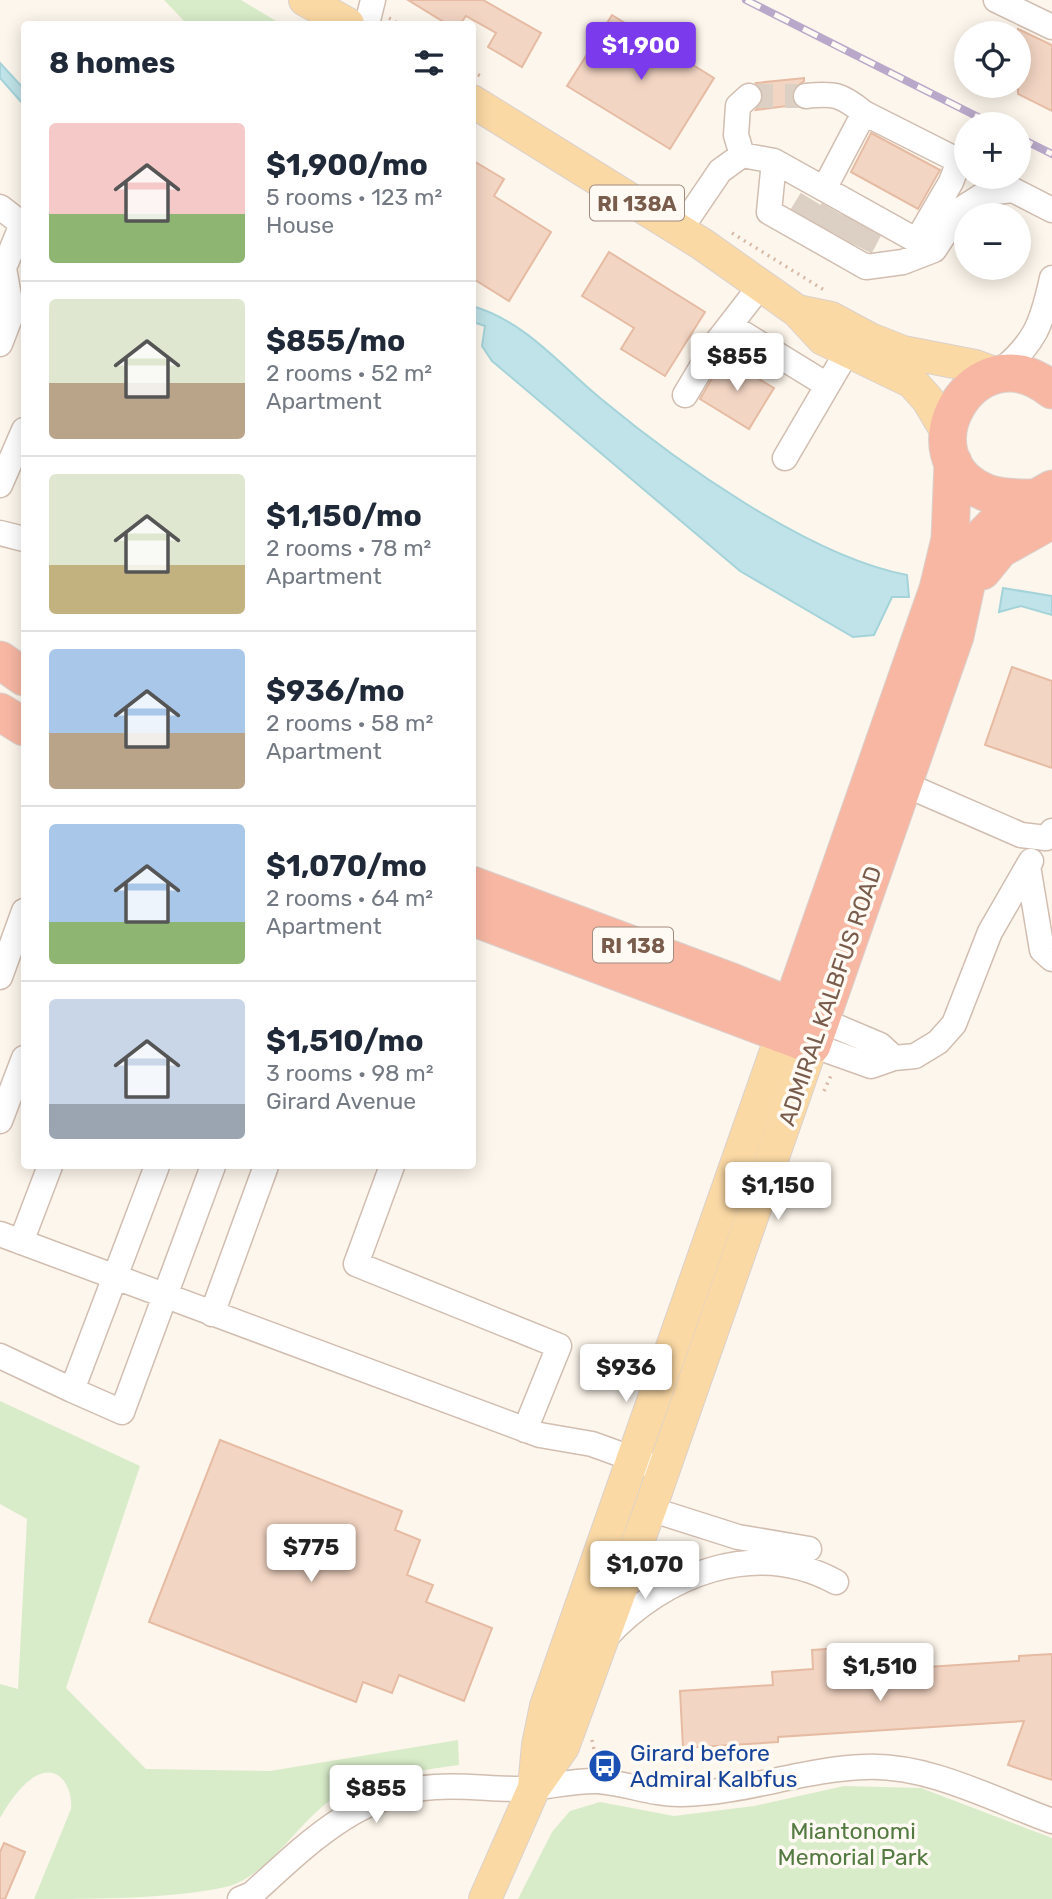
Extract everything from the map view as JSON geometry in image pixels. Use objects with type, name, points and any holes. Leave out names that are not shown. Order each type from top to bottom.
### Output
[{"type":"highway","points":[[997,374],[1026,376],[1052,390]]},
{"type":"highway","name":"ADMIRAL KALBFUS ROAD","points":[[802,1026],[938,589],[950,539],[950,417],[963,395],[976,384],[997,374]]},
{"type":"highway","points":[[950,447],[969,482],[987,493],[1049,502]]},
{"type":"highway","name":"ADMIRAL KALBFUS ROAD","points":[[802,1026],[904,784],[964,603],[994,554],[1049,502]]},
{"type":"highway","points":[[0,660],[21,675]]},
{"type":"highway","points":[[0,712],[21,725]]},
{"type":"highway","name":"RI 138","points":[[476,887],[802,1026]]},
{"type":"highway","name":"RI 138","points":[[476,918],[802,1026]]},
{"type":"main road","points":[[305,0],[343,21]]},
{"type":"main road","name":"RI 138A","points":[[478,89],[686,219],[761,285],[797,311],[817,334],[916,386],[950,447]]},
{"type":"main road","name":"RI 138A","points":[[797,311],[831,318],[870,339],[903,352],[975,366],[997,374]]},
{"type":"main road","name":"ADMIRAL KALBFUS ROAD","points":[[534,1788],[537,1745],[546,1706],[649,1465],[802,1026]]},
{"type":"main road","name":"ADMIRAL KALBFUS ROAD","points":[[485,1899],[534,1788],[563,1746],[650,1508],[649,1465]]},
{"type":"street","points":[[368,21],[373,0]]},
{"type":"street","points":[[996,0],[1052,27]]},
{"type":"street","points":[[806,96],[829,93],[846,98],[864,113],[954,159]]},
{"type":"street","points":[[742,155],[736,135],[738,106],[749,96]]},
{"type":"street","points":[[836,222],[864,113]]},
{"type":"street","points":[[686,219],[720,171],[742,155],[774,161],[836,222],[866,267],[903,262],[925,245],[965,204],[986,193],[1009,189],[1052,210]]},
{"type":"street","points":[[774,161],[769,212],[836,222],[925,245]]},
{"type":"street","points":[[925,245],[954,177]]},
{"type":"street","points":[[0,207],[21,223]]},
{"type":"street","points":[[0,344],[12,313],[4,268],[21,226]]},
{"type":"street","points":[[997,374],[1023,351],[1039,328],[1052,278]]},
{"type":"street","points":[[685,395],[716,343],[761,285]]},
{"type":"street","points":[[731,326],[827,386]]},
{"type":"street","points":[[785,458],[847,352]]},
{"type":"street","points":[[0,485],[21,437]]},
{"type":"street","points":[[0,533],[21,538]]},
{"type":"street","points":[[904,784],[1021,835],[1049,835]]},
{"type":"street","points":[[802,1026],[871,1066],[926,1051],[954,1024],[982,950],[1028,866],[1049,835]]},
{"type":"street","points":[[1028,866],[1042,950],[1052,959]]},
{"type":"street","points":[[0,977],[21,919]]},
{"type":"street","points":[[0,1121],[21,1066]]},
{"type":"street","points":[[48,1169],[10,1238],[525,1430],[592,1444],[649,1465]]},
{"type":"street","points":[[72,1390],[156,1169]]},
{"type":"street","points":[[0,1356],[122,1412],[213,1169]]},
{"type":"street","points":[[212,1314],[265,1169]]},
{"type":"street","points":[[391,1169],[356,1264],[559,1346],[525,1430]]},
{"type":"street","points":[[650,1508],[738,1536],[809,1549]]},
{"type":"street","points":[[603,1640],[635,1607],[677,1581],[704,1571],[753,1564],[791,1564],[804,1566],[836,1582]]},
{"type":"street","points":[[240,1899],[252,1894],[318,1833],[340,1817],[402,1792],[433,1787],[534,1788],[599,1782],[669,1795],[695,1794],[839,1769],[892,1768],[940,1780],[1052,1821]]},
{"type":"path","points":[[686,219],[824,290]]},
{"type":"green space","points":[[164,0],[241,0],[276,21],[184,21]]},
{"type":"green space","points":[[0,1401],[140,1466],[66,1688],[146,1769],[270,1771],[458,1740],[459,1765],[388,1777],[337,1796],[312,1816],[268,1862],[244,1880],[230,1886],[160,1896],[34,1899],[71,1809],[71,1801],[63,1780],[58,1775],[44,1773],[25,1784],[0,1818],[0,1684],[18,1689],[27,1519],[0,1504]]},
{"type":"green space","name":"Miantonomi Memorial Park","points":[[844,1786],[921,1788],[1052,1838],[1052,1899],[518,1899],[552,1832],[570,1811],[600,1802],[674,1816],[754,1806]]},
{"type":"water","points":[[0,63],[21,86],[21,102],[0,78]]},
{"type":"water","points":[[476,307],[509,322],[525,333],[631,423],[746,504],[829,549],[869,565],[907,575],[909,597],[892,597],[874,635],[853,637],[740,571],[492,361],[482,346],[485,326],[476,323]]},
{"type":"water","points":[[1003,588],[1052,596],[1052,615],[1021,606],[999,612]]},
{"type":"building","points":[[408,0],[483,0],[541,33],[522,67],[488,47],[496,33],[476,21],[466,16],[462,21],[442,21]]},
{"type":"building","points":[[612,15],[714,78],[670,149],[567,86]]},
{"type":"building","points":[[1031,35],[1052,45],[1052,111],[1026,98],[1031,98]]},
{"type":"building","points":[[804,78],[804,81],[792,90],[795,105],[756,110],[763,101],[764,94],[756,83]]},
{"type":"building","points":[[871,133],[940,170],[918,209],[851,172]]},
{"type":"building","points":[[476,162],[504,179],[494,196],[551,232],[509,301],[476,280]]},
{"type":"building","points":[[609,252],[705,312],[665,376],[621,349],[634,328],[582,296]]},
{"type":"building","points":[[724,358],[774,388],[749,429],[700,399]]},
{"type":"building","points":[[1012,667],[1052,681],[1052,768],[985,745]]},
{"type":"building","points":[[220,1440],[402,1511],[395,1530],[420,1540],[407,1575],[433,1585],[426,1602],[492,1628],[464,1701],[399,1675],[392,1693],[363,1682],[356,1702],[149,1622]]},
{"type":"building","points":[[843,1648],[843,1654],[880,1652],[882,1670],[1019,1661],[1019,1656],[1052,1654],[1052,1780],[1008,1765],[1024,1721],[778,1737],[778,1742],[683,1748],[680,1691],[773,1685],[772,1672],[813,1669],[812,1650]]},
{"type":"building","points":[[4,1843],[25,1852],[5,1899],[0,1899],[0,1852]]},
{"type":"tunnel","points":[[749,96],[806,96]]},
{"type":"tunnel","points":[[800,217],[811,199]]},
{"type":"tunnel","points":[[821,228],[832,209]]},
{"type":"tunnel","points":[[842,238],[853,219]]},
{"type":"tunnel","points":[[861,248],[871,229]]},
{"type":"railway","points":[[746,0],[968,112]]},
{"type":"railway","points":[[1031,144],[1052,154]]},
{"type":"place","name":"Girard before Admiral Kalbfus","points":[[605,1766]]}]
